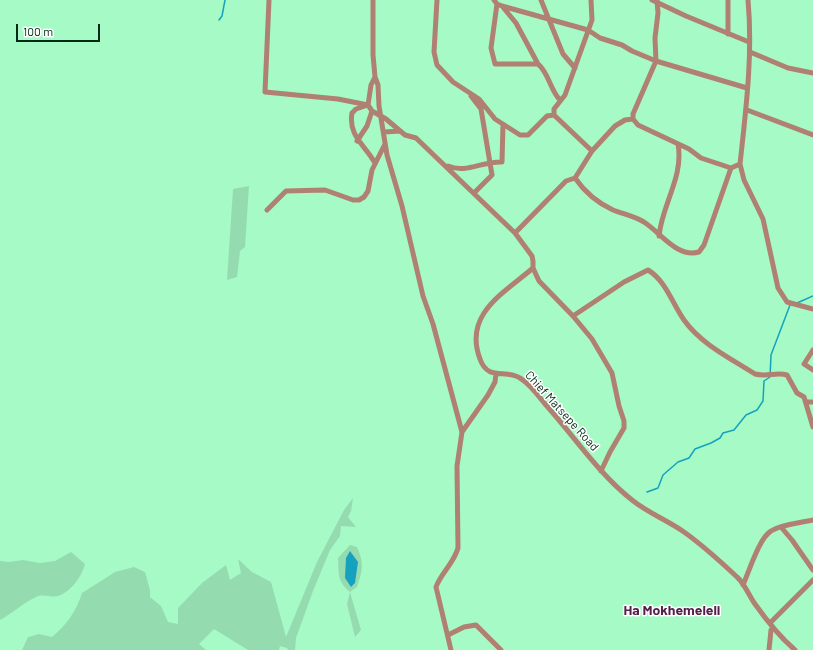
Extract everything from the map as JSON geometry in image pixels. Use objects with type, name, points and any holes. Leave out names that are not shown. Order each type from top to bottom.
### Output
[{"type":"street","points":[[269,0],[265,92],[338,99],[368,105]]},
{"type":"street","points":[[373,0],[372,55],[375,77],[378,85],[387,155],[402,206],[423,296],[433,324],[462,432],[457,466],[458,548],[456,554],[436,587],[451,650]]},
{"type":"street","points":[[437,0],[434,42],[435,60],[444,74],[479,99],[495,119],[520,135],[528,134],[548,116],[554,115]]},
{"type":"street","points":[[541,0],[547,18],[563,54],[575,68]]},
{"type":"street","points":[[591,0],[592,20],[565,95],[554,109],[554,115],[592,151]]},
{"type":"street","points":[[728,0],[728,34]]},
{"type":"street","points":[[748,0],[750,20],[748,42],[750,52],[747,110],[740,164],[744,180],[763,219],[778,288],[787,302],[813,309]]},
{"type":"street","points":[[655,1],[748,42]]},
{"type":"street","points":[[633,120],[633,114],[656,61],[655,38],[658,13],[655,1]]},
{"type":"street","points":[[498,3],[588,30],[600,38],[622,45],[656,61],[747,88]]},
{"type":"street","points":[[498,3],[492,48],[495,64],[538,64]]},
{"type":"street","points":[[498,3],[516,23],[538,64],[543,68],[553,90],[560,100]]},
{"type":"street","points":[[750,52],[788,68],[813,73]]},
{"type":"street","points":[[375,77],[371,85],[368,105],[372,111],[386,119],[405,135],[416,138],[515,233],[532,256],[534,261],[533,268],[539,281],[573,316],[592,339],[612,373],[619,406],[624,421],[624,428],[601,471]]},
{"type":"street","points":[[470,94],[481,109],[492,175],[474,193]]},
{"type":"street","points":[[368,105],[352,112],[352,126],[357,142],[369,152],[375,163]]},
{"type":"street","points":[[747,110],[813,135]]},
{"type":"street","points":[[357,142],[367,126],[372,111]]},
{"type":"street","points":[[515,233],[566,181],[574,178],[592,151],[615,126],[625,120],[633,120],[638,125],[689,149],[701,158],[731,168],[740,164]]},
{"type":"street","points":[[444,164],[453,168],[469,169],[490,162],[502,162],[502,124]]},
{"type":"street","points":[[384,132],[400,130]]},
{"type":"street","points":[[267,210],[286,191],[324,190],[353,200],[358,200],[364,197],[368,191],[369,181],[375,163],[386,143]]},
{"type":"street","points":[[659,236],[663,213],[674,187],[680,158],[678,144]]},
{"type":"street","points":[[574,178],[596,200],[613,210],[644,223],[659,236],[690,254],[699,252],[704,245],[731,168]]},
{"type":"street","points":[[462,432],[488,396],[495,382],[496,374],[489,371],[480,359],[477,325],[481,315],[505,290],[533,268]]},
{"type":"street","points":[[573,316],[624,282],[648,270],[660,281],[684,320],[706,342],[755,374],[763,376],[787,375],[798,393],[804,397],[813,427]]},
{"type":"street","points":[[813,350],[804,364],[813,370]]},
{"type":"street","name":"Chief Matsepe Road","points":[[496,374],[514,374],[521,378],[609,480],[633,501],[653,515],[684,531],[737,577],[773,628],[795,650]]},
{"type":"street","points":[[806,402],[813,402]]},
{"type":"street","points":[[743,585],[758,550],[769,532],[813,520]]},
{"type":"street","points":[[781,528],[812,567]]},
{"type":"street","points":[[770,623],[813,580]]},
{"type":"street","points":[[448,635],[464,627],[476,625],[502,650]]},
{"type":"street","points":[[769,650],[771,630],[773,628]]},
{"type":"green space","points":[[249,186],[245,247],[240,251],[237,277],[227,280],[233,189]]},
{"type":"green space","points":[[353,498],[351,511],[348,517],[356,527],[341,526],[340,536],[330,550],[313,591],[296,638],[295,650],[288,650],[287,648],[280,646],[279,650],[248,650],[214,629],[199,644],[206,650],[22,650],[28,637],[39,634],[52,637],[67,622],[74,612],[82,593],[115,572],[134,567],[145,572],[150,590],[150,597],[161,606],[168,622],[178,624],[178,608],[202,583],[226,565],[230,580],[241,573],[238,559],[252,572],[271,582],[286,637],[317,562],[344,510]]},
{"type":"green space","points":[[350,545],[357,547],[362,562],[362,567],[361,576],[357,587],[350,592],[341,581],[338,558]]},
{"type":"green space","points":[[71,552],[85,564],[79,578],[67,591],[58,596],[41,595],[36,597],[0,620],[0,561],[9,562],[23,560],[40,563],[55,561]]},
{"type":"green space","points":[[350,592],[361,630],[355,637],[347,604]]},
{"type":"water","points":[[350,551],[358,562],[355,583],[351,587],[345,578],[346,558]]},
{"type":"waterway","points":[[219,20],[222,16],[225,0]]},
{"type":"waterway","points":[[797,303],[813,296]]},
{"type":"waterway","points":[[647,492],[658,488],[663,475],[678,462],[689,458],[695,449],[720,438],[723,433],[734,430],[746,415],[757,410],[763,401],[764,381],[770,377],[771,355],[790,305]]},
{"type":"district","name":"Ha Mokhemeleli","points":[[672,610]]}]
